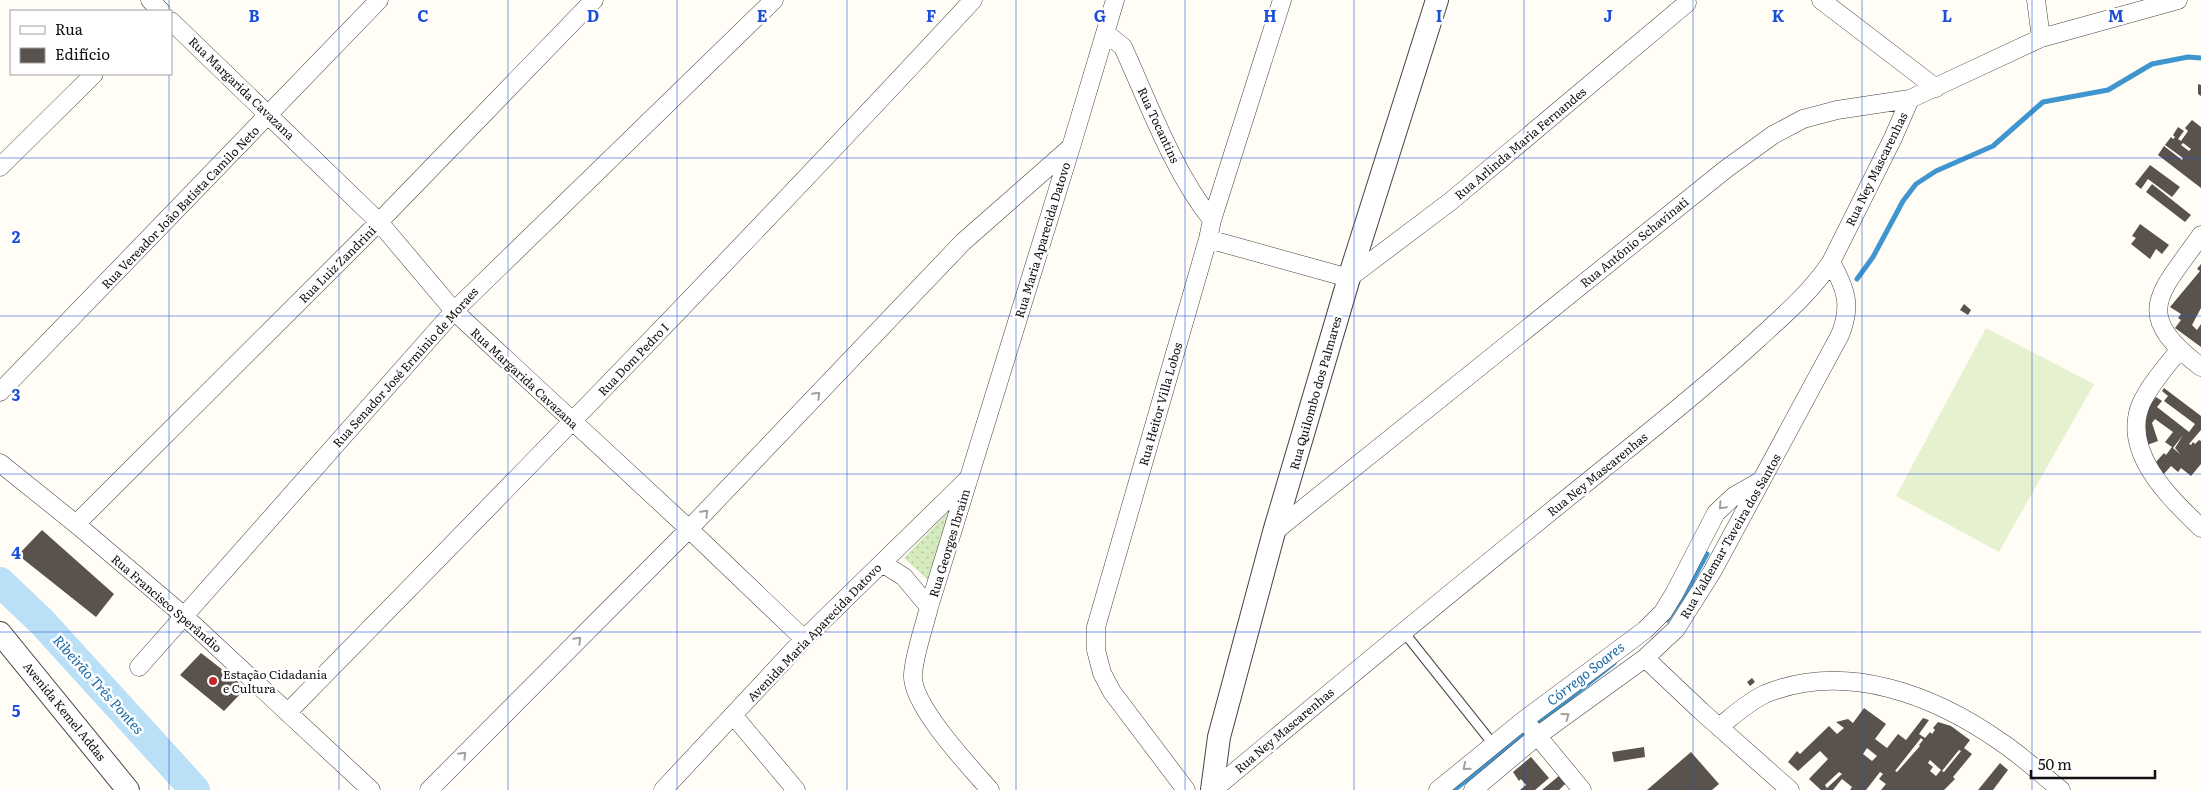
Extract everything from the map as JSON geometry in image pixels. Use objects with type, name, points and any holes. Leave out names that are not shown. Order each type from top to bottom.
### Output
[{"type":"street","name":"Rua Vereador João Batista Camilo Neto","points":[[0,392],[270,115],[378,0]]},
{"type":"street","name":"Rua Luiz Zandrini","points":[[76,524],[378,222],[594,0]]},
{"type":"street","name":"Rua Senador José Erminio de Moraes","points":[[139,667],[183,615],[454,311],[774,0]]},
{"type":"street","name":"Rua Dom Pedro I","points":[[288,712],[572,422],[856,126],[973,0]]},
{"type":"street","name":"Rua Maria Aparecida Datovo","points":[[968,479],[1115,0]]},
{"type":"street","name":"Rua Heitor Villa Lobos","points":[[1186,790],[1112,692],[1102,673],[1096,650],[1096,627],[1212,220],[1282,0]]},
{"type":"street","name":"Rua Quilombo dos Palmares","points":[[1213,790],[1218,737],[1274,532],[1349,278],[1437,0]]},
{"type":"street","points":[[1821,0],[1936,88]]},
{"type":"street","points":[[2036,0],[2041,38]]},
{"type":"street","name":"Rua Antônio Schavinati","points":[[1274,532],[1726,169],[1773,135],[1803,119],[1837,110],[1910,98],[1936,88],[2041,38],[2178,0]]},
{"type":"street","name":"Rua Arlinda Maria Fernandes","points":[[1349,278],[1451,202],[1687,3]]},
{"type":"street","name":"Rua Margarida Cavazana","points":[[172,20],[378,222],[454,311],[689,529],[804,639]]},
{"type":"street","name":"Rua Tocantins","points":[[1106,33],[1123,47],[1179,168],[1198,204],[1212,220]]},
{"type":"street","points":[[0,167],[93,75]]},
{"type":"street","name":"Rua Ney Mascarenhas","points":[[1213,790],[1402,631],[1637,442],[1739,356],[1799,301],[1819,280],[1831,262],[1893,138],[1910,98]]},
{"type":"street","points":[[429,790],[689,529],[963,242],[1071,147]]},
{"type":"street","points":[[2201,235],[2161,292],[2157,306],[2167,337],[2179,350],[2201,367]]},
{"type":"street","points":[[1208,239],[1349,278]]},
{"type":"street","name":"Rua Valdemar Taveira dos Santos","points":[[1473,790],[1530,729],[1645,658],[1676,629],[1712,572],[1819,376],[1845,322],[1847,311],[1844,287],[1831,262]]},
{"type":"street","points":[[2179,350],[2152,385],[2142,403],[2136,420],[2138,441],[2147,466],[2175,503],[2201,528]]},
{"type":"street","name":"Rua Francisco Sperândio","points":[[0,463],[76,524],[183,615],[371,790]]},
{"type":"street","name":"Avenida Maria Aparecida Datovo","points":[[663,790],[804,639],[968,479]]},
{"type":"street","name":"Rua Georges Ibraim","points":[[968,479],[929,607],[912,676],[928,716],[990,790]]},
{"type":"street","points":[[1438,790],[1493,744],[1530,729],[1645,630],[1662,612],[1674,594],[1716,513],[1734,496],[1763,479]]},
{"type":"street","name":"Rua Georges Ibraim","points":[[882,563],[904,577],[929,607]]},
{"type":"street","name":"Avenida Kemel Addas","points":[[0,633],[128,790]]},
{"type":"street","points":[[1645,658],[1790,790]]},
{"type":"street","points":[[1719,727],[1746,705],[1766,694],[1807,684],[1858,681],[1896,689],[1939,705],[2001,742],[2061,790]]},
{"type":"street","points":[[733,715],[796,790]]},
{"type":"street","points":[[1530,729],[1582,790]]},
{"type":"lane","points":[[1402,631],[1493,744]]},
{"type":"green space","points":[[1986,328],[2094,384],[1999,552],[1896,496]]},
{"type":"green space","points":[[948,512],[951,514],[929,581],[904,558]]},
{"type":"building","points":[[2198,84],[2201,85],[2201,96],[2198,94]]},
{"type":"building","points":[[2192,120],[2201,127],[2201,188],[2158,155],[2164,146],[2182,160],[2183,158],[2165,145],[2171,137],[2173,139],[2175,137],[2173,135],[2178,127],[2184,131],[2178,139],[2181,141],[2188,131],[2185,128]],"holes":[[[2183,143],[2191,149],[2189,151],[2181,145]]]},
{"type":"building","points":[[2150,165],[2180,187],[2172,197],[2148,179],[2141,189],[2135,184]]},
{"type":"building","points":[[2152,184],[2191,215],[2185,222],[2146,192]]},
{"type":"building","points":[[2140,224],[2169,245],[2162,254],[2156,249],[2150,259],[2131,244],[2136,238],[2132,236]]},
{"type":"building","points":[[2201,264],[2201,308],[2192,325],[2197,330],[2201,324],[2201,347],[2175,328],[2181,320],[2178,318],[2181,314],[2170,307],[2200,271],[2197,269]]},
{"type":"building","points":[[1964,304],[1971,310],[1968,315],[1960,310]]},
{"type":"building","points":[[2164,388],[2201,416],[2201,430],[2189,444],[2201,441],[2201,464],[2191,476],[2181,468],[2178,472],[2171,466],[2162,476],[2155,463],[2164,453],[2166,455],[2172,447],[2165,442],[2173,432],[2155,419],[2152,423],[2158,441],[2147,445],[2141,417],[2156,397],[2162,401],[2157,407],[2189,432],[2195,424],[2164,401],[2168,396],[2162,391]],"holes":[[[2183,435],[2175,448],[2180,454],[2173,448]]]},
{"type":"building","points":[[42,530],[114,594],[96,617],[18,555]]},
{"type":"building","name":"Estação Cidadania e Cultura","points":[[201,653],[246,688],[224,711],[180,675]]},
{"type":"building","points":[[1752,678],[1755,682],[1750,686],[1747,682]]},
{"type":"building","points":[[1864,708],[1886,724],[1875,739],[1887,748],[1898,734],[1906,740],[1923,718],[1929,720],[1919,734],[1925,738],[1930,732],[1932,734],[1935,730],[1933,728],[1938,722],[1951,726],[1970,740],[1964,748],[1972,754],[1953,777],[1955,779],[1944,790],[1881,790],[1886,784],[1879,779],[1883,774],[1880,772],[1866,790],[1850,790],[1852,787],[1842,779],[1833,790],[1821,790],[1809,779],[1828,759],[1820,751],[1798,771],[1788,762],[1797,751],[1800,754],[1829,726],[1837,734],[1844,728],[1836,722],[1848,719],[1853,723]],"holes":[[[1921,738],[1923,740],[1920,746],[1897,772],[1895,771]],[[1867,748],[1877,756],[1872,761],[1863,754]],[[1959,750],[1961,751],[1944,772],[1942,771]],[[1930,760],[1941,770],[1936,776],[1930,771],[1933,767],[1928,763]],[[1839,772],[1842,774],[1827,788],[1825,785]]]},
{"type":"building","points":[[1644,747],[1645,757],[1614,762],[1612,752]]},
{"type":"building","points":[[1691,752],[1719,784],[1712,790],[1647,790]]},
{"type":"building","points":[[1531,757],[1549,778],[1535,790],[1520,790],[1526,785],[1521,779],[1519,781],[1513,772]]},
{"type":"building","points":[[2000,763],[2008,770],[1993,790],[1978,790]]},
{"type":"building","points":[[1560,775],[1566,783],[1559,790],[1542,790]]},
{"type":"waterway","name":"Córrego Soares","points":[[1857,279],[1873,257],[1903,201],[1916,184],[1936,171],[1993,146],[2043,102],[2108,90],[2152,64],[2188,57],[2201,58]]},
{"type":"waterway","name":"Córrego Soares","points":[[1667,620],[1687,590],[1707,554]]},
{"type":"waterway","name":"Ribeirão Três Pontes","points":[[0,582],[42,622],[195,790]]},
{"type":"waterway","name":"Córrego Soares","points":[[1454,790],[1614,663]]},
{"type":"place","name":"Estação Cidadania e Cultura","points":[[213,681]]}]
